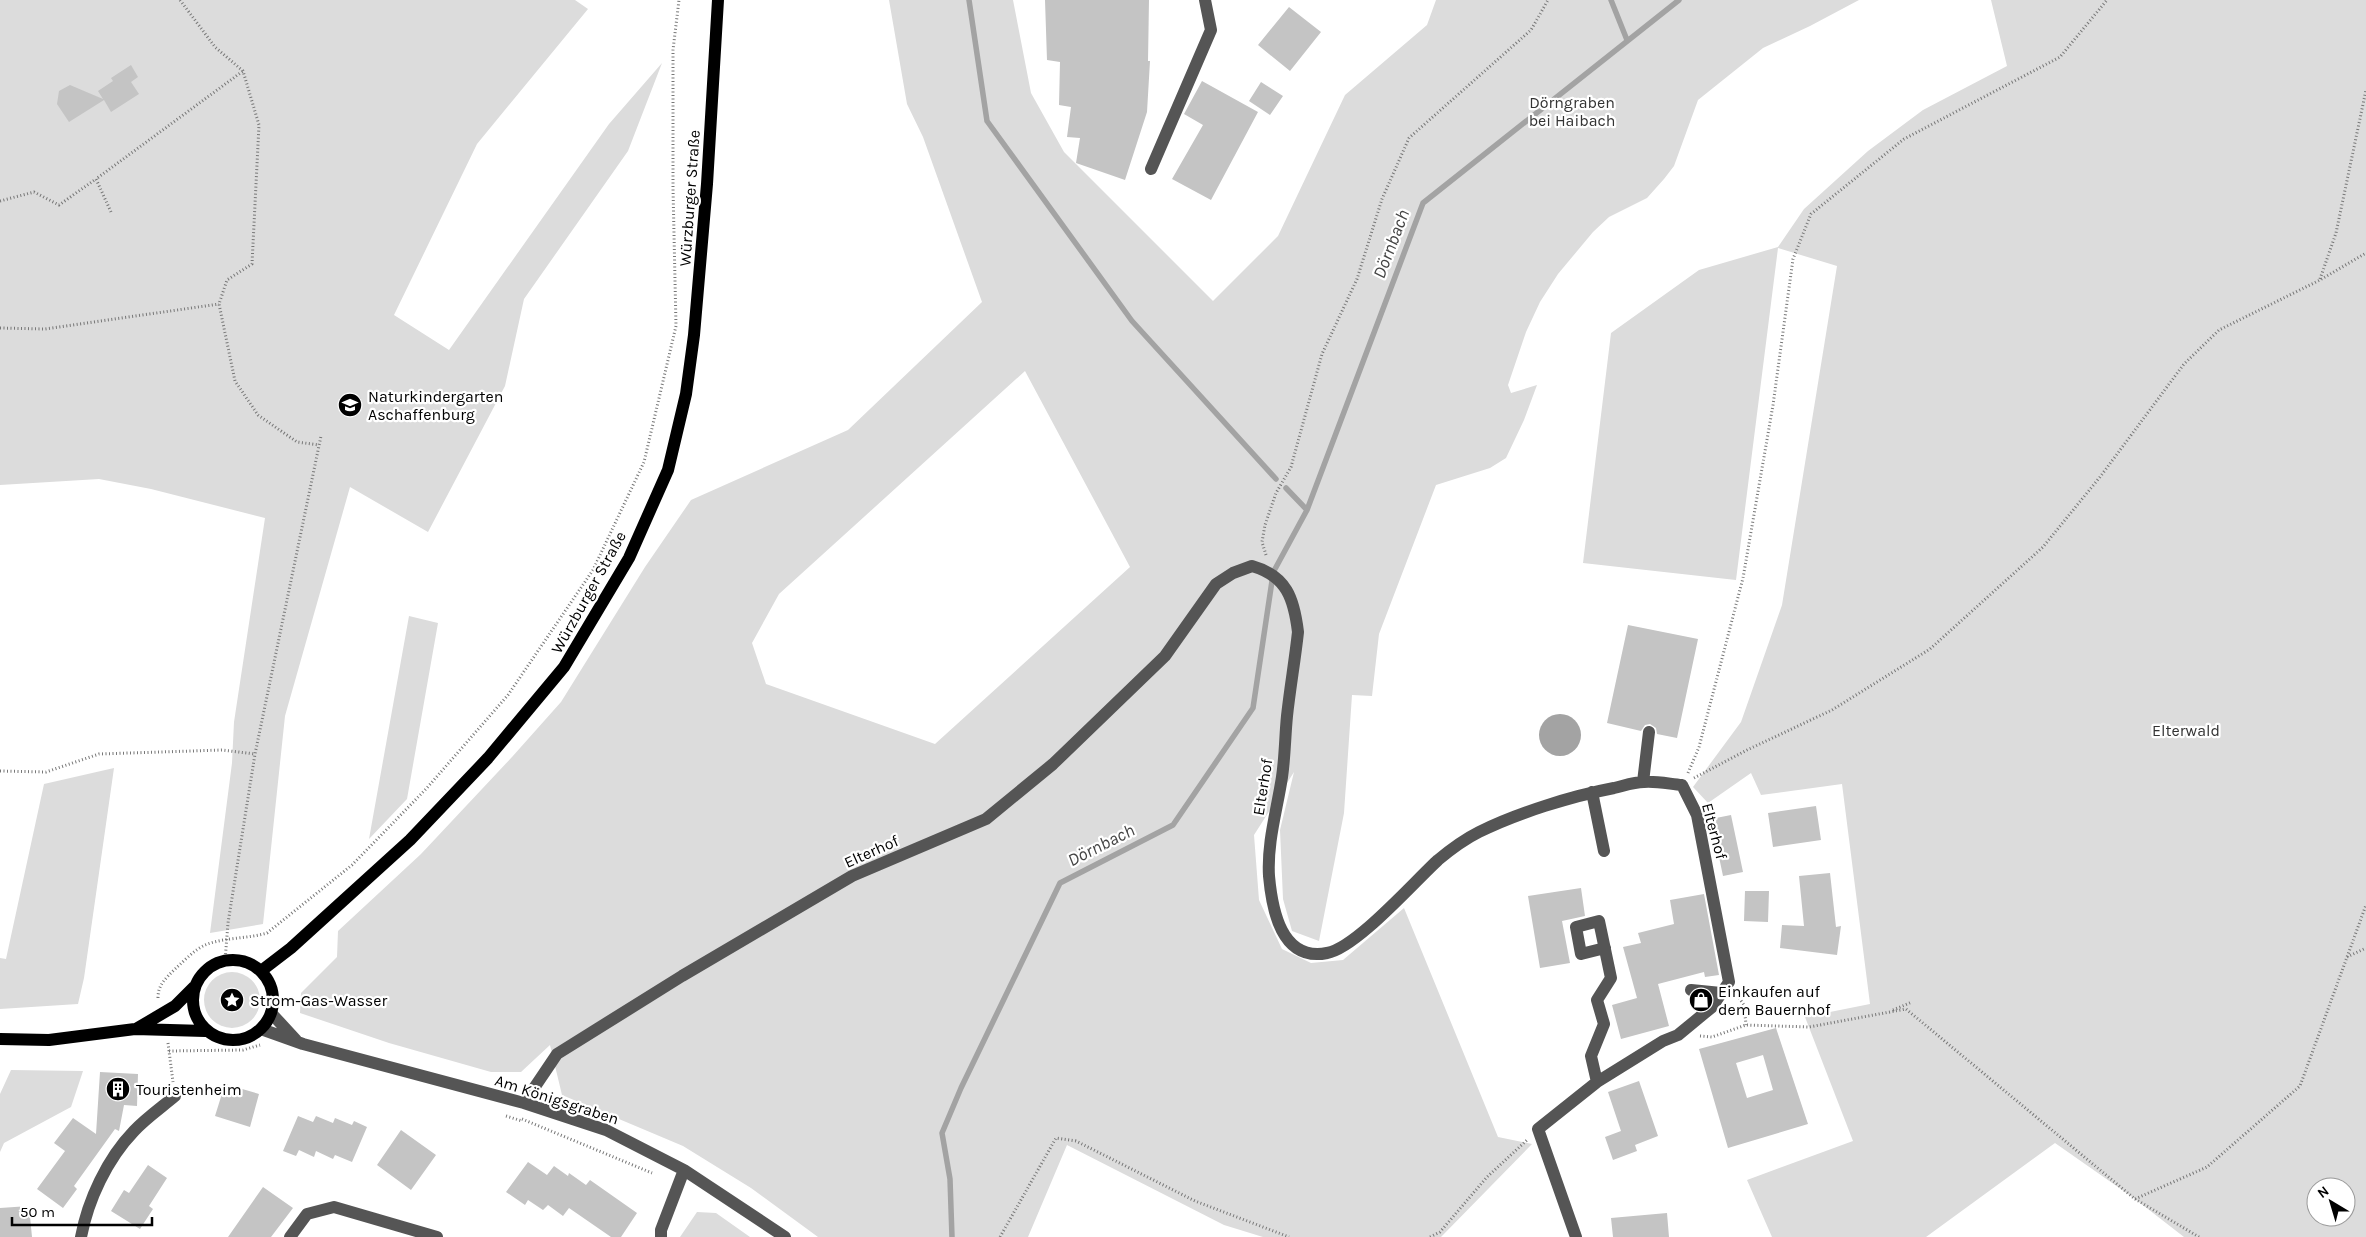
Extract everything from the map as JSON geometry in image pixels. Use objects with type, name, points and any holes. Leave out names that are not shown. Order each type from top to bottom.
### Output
[{"type":"main road","name":"Würzburger Straße","points":[[264,976],[291,948],[410,840],[488,758],[564,667],[629,558],[668,470],[686,394],[694,335],[707,184],[718,0]]},
{"type":"main road","points":[[135,1029],[175,1006],[194,987],[200,976],[208,968],[225,961],[234,960],[248,963],[264,976],[273,1002],[271,1013],[261,1029],[254,1035],[236,1041],[217,1038],[199,1024],[192,1006],[194,987]]},
{"type":"main road","points":[[0,1039],[48,1040],[135,1029],[205,1030]]},
{"type":"street","points":[[1151,169],[1212,30],[1205,0]]},
{"type":"street","name":"Elterhof","points":[[524,1103],[557,1054],[673,981],[852,876],[986,819],[1053,764],[1165,656],[1216,584],[1233,573],[1252,566],[1270,573],[1289,591],[1298,632],[1287,715],[1282,776],[1269,845],[1269,876],[1277,923],[1287,940],[1298,948],[1312,954],[1328,953],[1341,947],[1371,925],[1439,860],[1478,832],[1517,816],[1592,792],[1643,782],[1682,784],[1697,816],[1728,982]]},
{"type":"street","points":[[1643,782],[1649,732]]},
{"type":"street","points":[[1592,792],[1604,852]]},
{"type":"street","points":[[1597,1082],[1590,1056],[1604,1024],[1597,1000],[1611,978],[1605,948]]},
{"type":"street","points":[[1576,1237],[1538,1129],[1597,1082],[1663,1041],[1678,1035],[1712,1007],[1728,982]]},
{"type":"street","points":[[1691,990],[1721,993]]},
{"type":"street","points":[[271,1013],[298,1042]]},
{"type":"street","name":"Am Königsgraben","points":[[261,1029],[298,1042],[524,1103],[606,1130],[684,1170],[785,1237]]},
{"type":"street","points":[[81,1237],[90,1202],[106,1170],[133,1131],[175,1096]]},
{"type":"street","points":[[661,1237],[661,1230],[684,1170]]},
{"type":"street","points":[[290,1237],[307,1214],[334,1207],[437,1237]]},
{"type":"path","points":[[180,0],[215,47],[243,71],[259,125],[252,264],[227,280],[219,304],[235,382],[258,415],[297,442],[319,444]]},
{"type":"path","points":[[158,987],[193,953],[205,945],[227,939],[250,938],[267,933],[352,865],[426,789],[508,695],[593,570],[644,462],[676,326],[673,50],[679,0]]},
{"type":"path","points":[[1270,573],[1262,542],[1265,525],[1276,493],[1291,467],[1322,354],[1357,279],[1382,199],[1409,138],[1531,30],[1548,0]]},
{"type":"path","points":[[1682,784],[1699,747],[1743,578],[1773,405],[1793,259],[1811,214],[1904,139],[2060,57],[2107,0]]},
{"type":"path","points":[[0,201],[34,192],[59,206],[243,71]]},
{"type":"path","points":[[2320,280],[2336,233],[2366,90]]},
{"type":"path","points":[[96,179],[111,212]]},
{"type":"path","points":[[1682,784],[1832,710],[1930,649],[2043,547],[2100,477],[2184,364],[2218,330],[2320,280],[2366,253]]},
{"type":"path","points":[[0,328],[45,328],[219,304]]},
{"type":"path","points":[[225,961],[255,754],[321,436]]},
{"type":"path","points":[[0,771],[46,772],[99,754],[222,750],[255,754]]},
{"type":"path","points":[[2135,1199],[2208,1167],[2300,1086],[2366,905]]},
{"type":"path","points":[[2347,957],[2366,948]]},
{"type":"path","points":[[1728,982],[1744,1005],[1746,1025]]},
{"type":"path","points":[[1888,1012],[1912,1002]]},
{"type":"path","points":[[1678,1035],[1712,1037],[1746,1025],[1809,1028],[1906,1009],[2135,1199],[2199,1237]]},
{"type":"path","points":[[169,1051],[175,1096]]},
{"type":"path","points":[[524,1103],[522,1121],[678,1183]]},
{"type":"path","points":[[1430,1237],[1440,1232],[1487,1177],[1538,1129]]},
{"type":"path","points":[[1000,1237],[1056,1138],[1076,1140],[1195,1201],[1288,1237]]},
{"type":"green space","points":[[0,0],[575,0],[588,9],[477,144],[394,315],[449,350],[609,124],[662,63],[628,151],[524,299],[505,386],[428,532],[350,487],[285,716],[263,924],[210,933],[232,763],[234,722],[265,518],[151,489],[99,479],[0,485]]},
{"type":"green space","name":"Dörngraben bei Haibach","points":[[889,0],[1013,0],[1031,93],[1064,152],[1213,301],[1278,236],[1345,95],[1427,25],[1436,0],[1859,0],[1763,48],[1698,100],[1674,166],[1664,179],[1647,198],[1609,217],[1593,232],[1558,274],[1540,302],[1526,332],[1508,385],[1511,393],[1537,385],[1524,420],[1506,458],[1490,468],[1436,485],[1379,634],[1372,696],[1352,695],[1344,813],[1319,941],[1292,931],[1283,899],[1280,830],[1294,772],[1254,835],[1259,900],[1282,949],[1311,963],[1343,960],[1404,908],[1498,1137],[1532,1144],[1441,1237],[1263,1237],[1224,1225],[1067,1145],[1028,1237],[818,1237],[751,1188],[683,1146],[562,1095],[550,1045],[521,1072],[491,1072],[389,1043],[300,1013],[301,993],[337,957],[338,931],[421,854],[561,702],[645,567],[691,500],[848,430],[982,302],[923,137],[907,104]],"holes":[[[1025,371],[1130,567],[935,744],[766,684],[752,643],[779,594]]]},
{"type":"green space","name":"Elterwald","points":[[1991,0],[2366,0],[2366,1237],[2184,1237],[2135,1199],[2055,1143],[1926,1237],[1772,1237],[1747,1180],[1853,1141],[1805,1017],[1870,1004],[1842,784],[1761,795],[1751,773],[1708,803],[1693,787],[1741,722],[1782,605],[1837,266],[1778,248],[1736,580],[1583,563],[1611,333],[1699,270],[1778,247],[1804,209],[1868,151],[1923,110],[2007,66]]},
{"type":"green space","points":[[409,616],[438,623],[407,799],[369,839]]},
{"type":"green space","points":[[114,768],[84,978],[78,1004],[0,1009],[0,958],[6,959],[44,784]]},
{"type":"green space","points":[[226,972],[238,972],[248,976],[256,984],[260,1000],[256,1016],[248,1024],[238,1028],[226,1028],[216,1024],[208,1016],[204,1006],[204,994],[208,984],[216,976]]},
{"type":"green space","points":[[11,1070],[83,1071],[71,1107],[4,1143],[0,1152],[0,1094]]},
{"type":"green space","points":[[697,1212],[716,1213],[750,1237],[680,1237]]},
{"type":"shaded area","points":[[1556,714],[1564,714],[1575,720],[1581,735],[1575,750],[1564,756],[1556,756],[1545,750],[1539,739],[1539,731],[1545,720]]},
{"type":"building","points":[[1045,0],[1149,0],[1148,61],[1150,61],[1147,112],[1125,180],[1076,163],[1080,138],[1067,137],[1071,107],[1059,105],[1060,62],[1047,60]]},
{"type":"building","points":[[1289,7],[1321,32],[1290,71],[1258,45]]},
{"type":"building","points":[[131,65],[138,77],[131,82],[139,94],[111,112],[104,100],[69,122],[57,104],[59,91],[70,85],[103,99],[98,91],[113,81],[111,78]]},
{"type":"building","points":[[1202,81],[1258,112],[1211,200],[1172,179],[1203,125],[1184,114]]},
{"type":"building","points":[[1261,82],[1283,96],[1270,115],[1249,101]]},
{"type":"building","points":[[1628,625],[1698,639],[1677,738],[1657,734],[1656,728],[1650,724],[1645,725],[1641,731],[1607,723]]},
{"type":"building","points":[[1816,806],[1821,840],[1773,847],[1768,813]]},
{"type":"building","points":[[1731,815],[1743,872],[1723,876],[1711,819]]},
{"type":"building","points":[[1830,873],[1836,927],[1841,926],[1837,955],[1780,948],[1782,925],[1804,926],[1799,876]]},
{"type":"building","points":[[1581,888],[1585,916],[1562,921],[1570,963],[1540,968],[1528,896]]},
{"type":"building","points":[[1745,891],[1769,891],[1768,922],[1744,921]]},
{"type":"building","points":[[1704,894],[1719,975],[1705,977],[1704,972],[1658,984],[1669,1026],[1621,1039],[1612,1005],[1637,998],[1623,947],[1641,943],[1638,933],[1674,924],[1670,900]]},
{"type":"building","points":[[1776,1028],[1808,1124],[1728,1148],[1699,1049]],"holes":[[[1763,1055],[1773,1090],[1747,1098],[1736,1063]]]},
{"type":"building","points":[[100,1072],[138,1074],[137,1106],[124,1105],[119,1131],[115,1129],[74,1186],[77,1189],[63,1208],[37,1189],[65,1151],[54,1143],[73,1118],[96,1134]]},
{"type":"building","points":[[1639,1081],[1658,1136],[1635,1145],[1637,1151],[1613,1160],[1605,1137],[1621,1131],[1608,1092]]},
{"type":"building","points":[[225,1084],[259,1094],[250,1127],[215,1116]]},
{"type":"building","points":[[298,1116],[313,1122],[316,1116],[333,1123],[335,1118],[352,1125],[354,1121],[367,1127],[352,1162],[335,1155],[333,1159],[316,1151],[314,1157],[299,1150],[296,1156],[283,1151]]},
{"type":"building","points":[[401,1130],[436,1155],[411,1190],[377,1165]]},
{"type":"building","points":[[528,1162],[547,1175],[554,1166],[568,1176],[569,1173],[586,1185],[590,1180],[637,1213],[621,1237],[611,1237],[569,1208],[563,1216],[548,1205],[543,1210],[528,1200],[525,1205],[506,1192]]},
{"type":"building","points":[[148,1165],[167,1178],[149,1206],[153,1209],[140,1229],[111,1211],[124,1190],[129,1193]]},
{"type":"building","points":[[263,1187],[293,1208],[271,1237],[228,1237]]},
{"type":"building","points":[[29,1206],[32,1237],[0,1237],[0,1208]]},
{"type":"building","points":[[1667,1213],[1669,1237],[1613,1237],[1611,1218]]},
{"type":"waterway","points":[[969,0],[987,121],[1132,321],[1276,479]]},
{"type":"waterway","points":[[1611,0],[1627,40]]},
{"type":"waterway","name":"Dörnbach","points":[[1275,569],[1307,510],[1423,203],[1679,0]]},
{"type":"waterway","points":[[1286,488],[1307,510]]},
{"type":"waterway","name":"Dörnbach","points":[[952,1237],[950,1179],[942,1133],[961,1088],[1060,883],[1173,825],[1253,708],[1272,581]]},
{"type":"place","name":"Naturkindergarten Aschaffenburg","points":[[350,405]]},
{"type":"place","name":"Strom-Gas-Wasser","points":[[232,1000]]},
{"type":"place","name":"Einkaufen auf dem Bauernhof","points":[[1701,1000]]},
{"type":"place","name":"Touristenheim","points":[[118,1089]]}]
